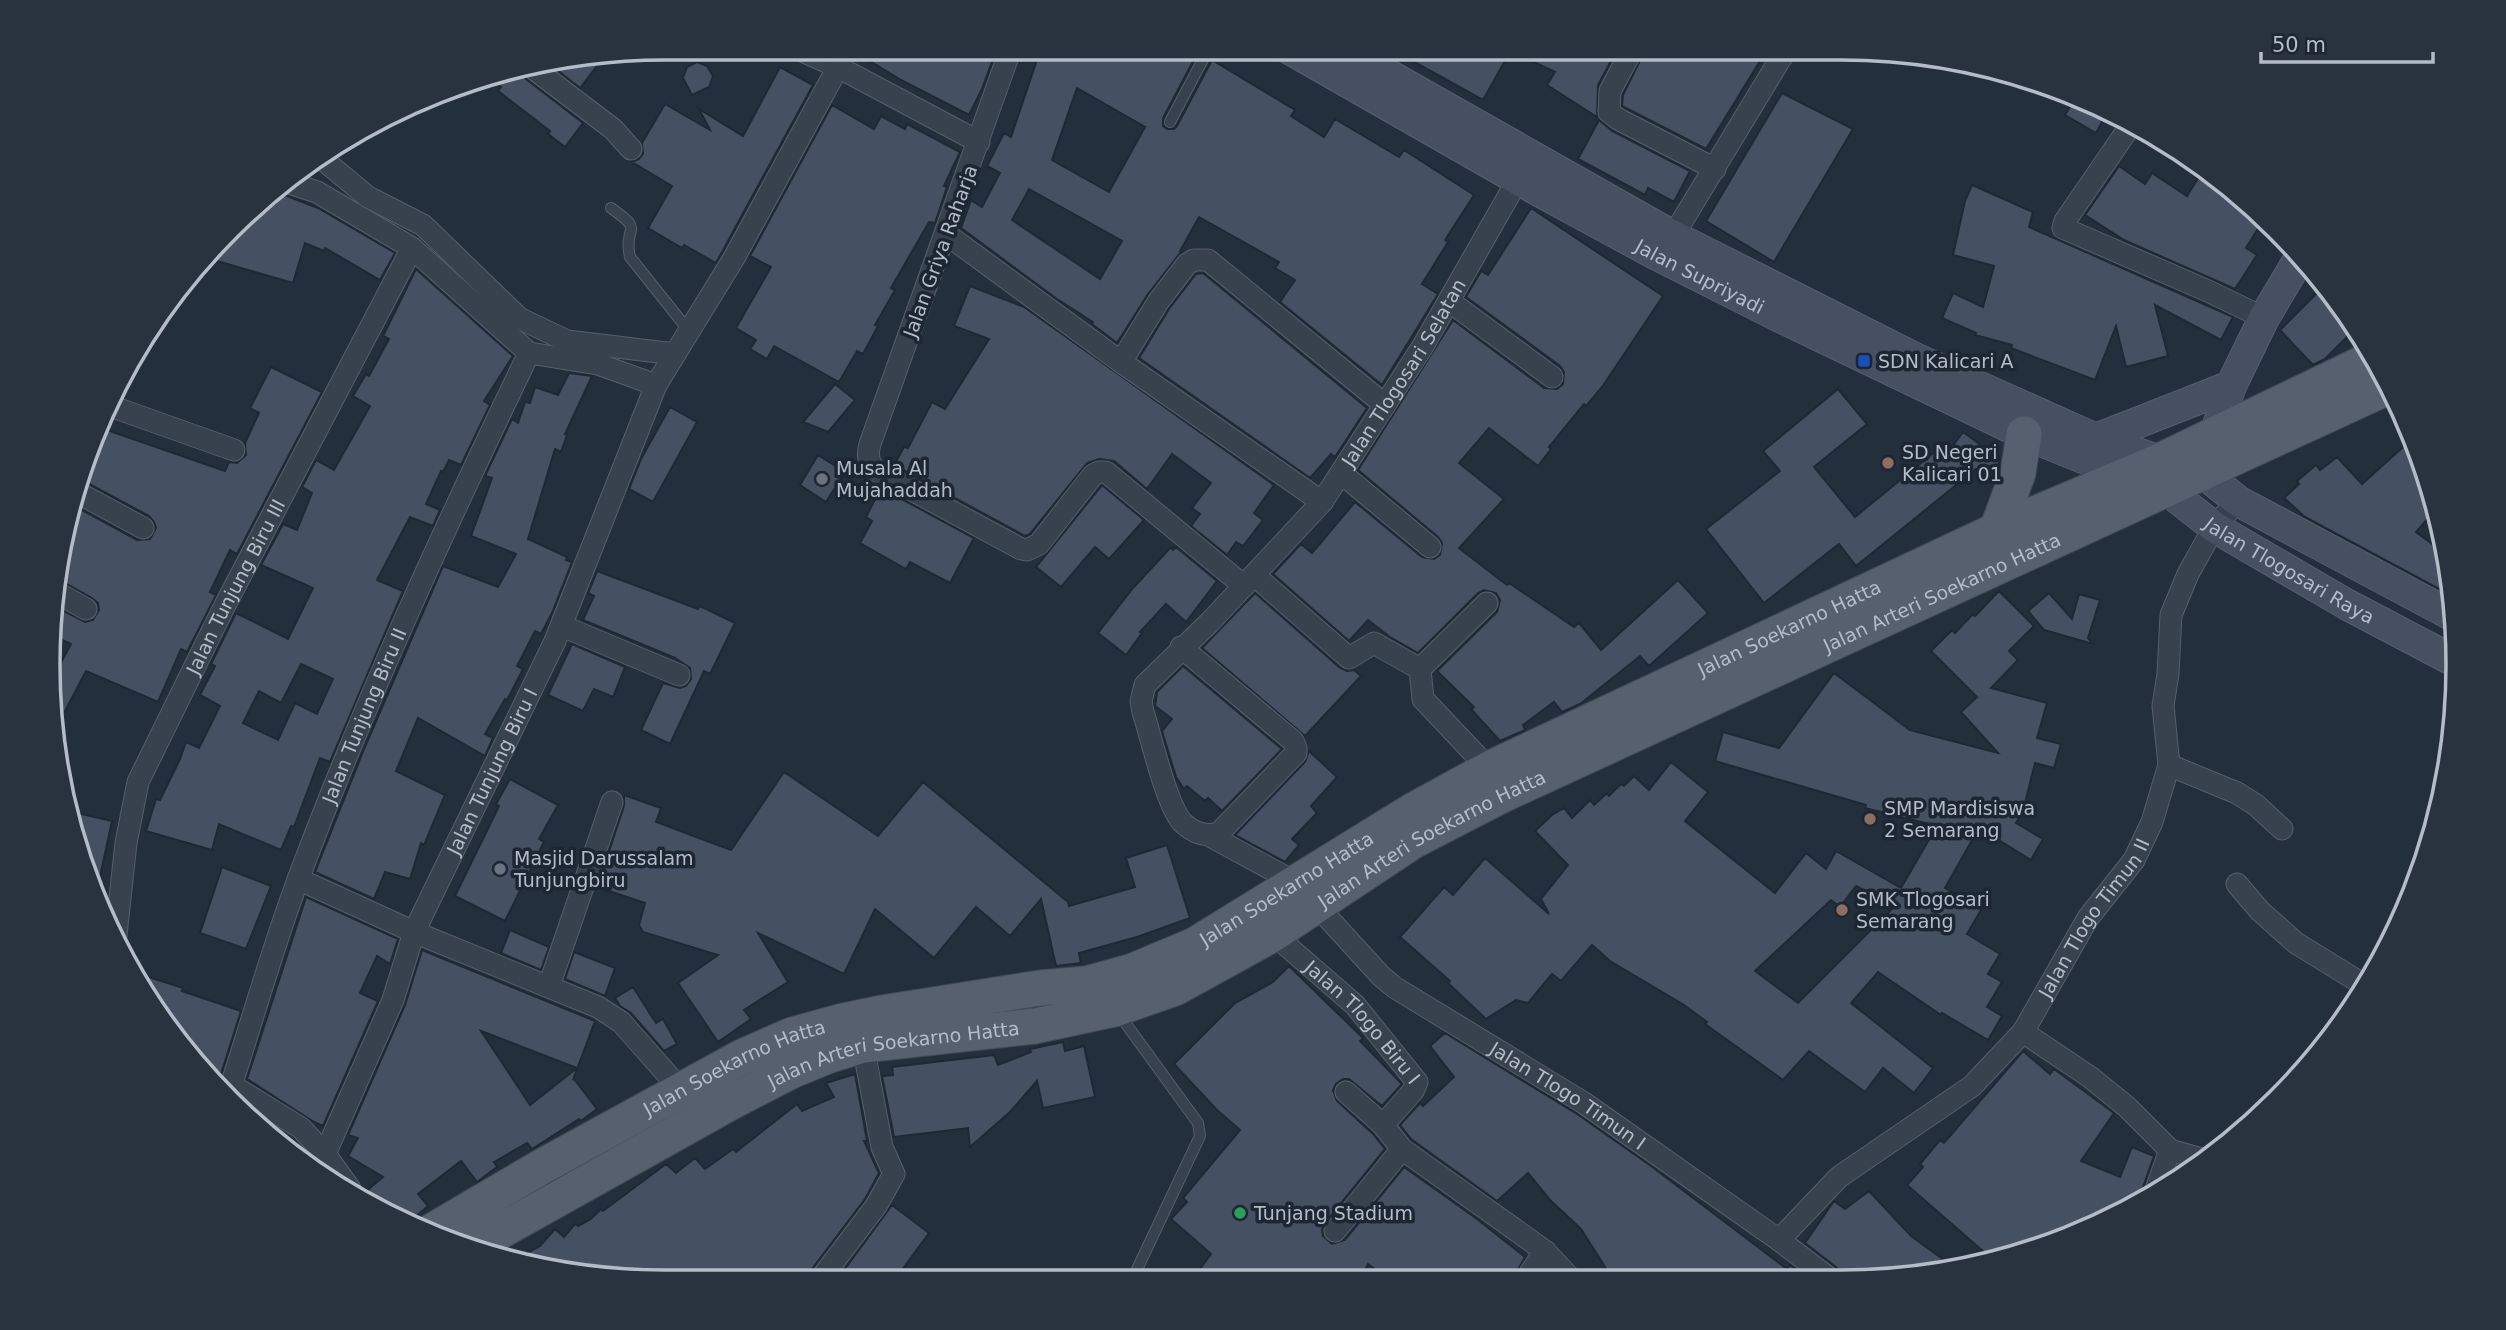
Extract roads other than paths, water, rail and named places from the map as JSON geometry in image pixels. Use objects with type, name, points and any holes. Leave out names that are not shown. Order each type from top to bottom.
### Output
[{"type":"main road","name":"Jalan Arteri Soekarno Hatta","points":[[481,1242],[730,1102],[791,1071],[830,1055],[863,1045],[1035,1026],[1115,1009],[1175,988],[1273,934],[1306,893],[2164,476],[2215,434],[2365,362]]},
{"type":"main road","name":"Jalan Arteri Soekarno Hatta","points":[[2125,475],[2164,476],[2202,472],[2380,390]]},
{"type":"main road","points":[[1997,530],[2020,466],[2024,434]]},
{"type":"main road","name":"Jalan Soekarno Hatta","points":[[440,1227],[543,1166],[742,1057],[779,1041],[843,1021],[1040,988],[1086,984],[1133,971],[1195,945],[1306,893],[1414,810],[1489,769],[1997,530],[2125,475]]},
{"type":"street","points":[[822,60],[979,142]]},
{"type":"street","name":"Jalan Griya Raharja","points":[[1008,60],[867,453],[869,463],[875,470],[1027,550],[1039,544],[1093,475],[1106,472],[1249,580]]},
{"type":"street","name":"Jalan Supriyadi","points":[[1312,60],[1525,168],[1673,236],[2024,434],[2125,475]]},
{"type":"street","name":"Jalan Supriyadi","points":[[1359,60],[1655,254],[1778,316],[2096,439],[2164,476]]},
{"type":"street","points":[[1627,60],[1610,91],[1609,111],[1618,119],[1715,169]]},
{"type":"street","points":[[1673,236],[1780,60]]},
{"type":"street","name":"Jalan Tunjung Biru I","points":[[325,1154],[393,1000],[414,932],[562,626],[656,385],[734,258],[838,67]]},
{"type":"street","points":[[539,73],[613,129],[631,149]]},
{"type":"street","points":[[2126,131],[2065,221],[2063,228],[2264,318]]},
{"type":"street","points":[[327,163],[368,197],[423,225],[519,318],[535,328],[567,341],[675,354]]},
{"type":"street","name":"Jalan Tlogosari Selatan","points":[[1142,691],[1181,647],[1211,621],[1322,502],[1449,301],[1525,168]]},
{"type":"street","points":[[296,185],[317,192],[412,248],[530,353],[598,364],[656,385]]},
{"type":"street","points":[[946,234],[1121,362],[1322,502]]},
{"type":"street","name":"Jalan Tunjung Biru III","points":[[117,923],[126,843],[138,782],[222,611],[412,248]]},
{"type":"street","points":[[1121,362],[1158,302],[1187,264],[1202,258],[1208,260],[1385,405]]},
{"type":"street","points":[[2202,472],[2231,386],[2264,318],[2295,265]]},
{"type":"street","points":[[1449,301],[1552,377]]},
{"type":"street","name":"Jalan Tunjung Biru II","points":[[226,1082],[298,879],[370,697],[444,530],[530,353]]},
{"type":"street","points":[[2096,439],[2231,386]]},
{"type":"street","points":[[117,408],[234,450]]},
{"type":"street","name":"Jalan Tlogosari Raya","points":[[2202,472],[2238,500],[2444,611]]},
{"type":"street","points":[[1341,473],[1430,547]]},
{"type":"street","name":"Jalan Tlogosari Raya","points":[[2164,476],[2214,527],[2346,604],[2446,657]]},
{"type":"street","points":[[84,496],[143,528]]},
{"type":"street","name":"Jalan Tlogo Timun II","points":[[1779,1240],[1839,1177],[1972,1086],[2024,1032],[2088,918],[2134,860],[2152,822],[2169,765],[2163,706],[2168,674],[2171,615],[2188,574],[2214,527],[2238,500]]},
{"type":"street","points":[[1249,580],[1349,657],[1374,643],[1420,668]]},
{"type":"street","points":[[64,597],[86,609]]},
{"type":"street","points":[[1420,668],[1487,603]]},
{"type":"street","points":[[562,626],[679,675]]},
{"type":"street","points":[[1181,647],[1293,741],[1296,748],[1296,752],[1219,833],[1210,836]]},
{"type":"street","points":[[1420,668],[1423,699],[1489,769]]},
{"type":"street","name":"Jalan Tlogo Timun I","points":[[1142,691],[1143,712],[1173,809],[1184,824],[1210,836],[1306,893],[1394,987],[1584,1103],[1818,1270]]},
{"type":"street","points":[[2169,765],[2237,793],[2256,805],[2282,829]]},
{"type":"street","points":[[549,986],[612,802]]},
{"type":"street","points":[[298,879],[414,932],[598,1007],[621,1022],[682,1091]]},
{"type":"street","points":[[2236,884],[2260,911],[2296,943],[2357,981]]},
{"type":"street","name":"Jalan Tlogo Biru I","points":[[1273,934],[1355,1005],[1418,1083],[1383,1125]]},
{"type":"street","points":[[2024,1032],[2090,1077],[2127,1107],[2170,1150],[2193,1157]]},
{"type":"street","points":[[827,1270],[876,1206],[894,1174],[882,1147],[863,1045]]},
{"type":"street","points":[[234,1090],[241,1091],[301,1128],[340,1175]]},
{"type":"street","points":[[1346,1092],[1383,1125],[1402,1149],[1545,1251],[1563,1270]]},
{"type":"street","points":[[1335,1231],[1402,1149]]},
{"type":"street","points":[[2160,1179],[2170,1150]]},
{"type":"street","points":[[1531,1270],[1545,1251]]},
{"type":"lane","points":[[1170,122],[1203,60]]},
{"type":"lane","points":[[611,208],[630,221],[632,228],[627,247],[630,257],[689,331]]},
{"type":"lane","points":[[1115,1009],[1201,1130],[1137,1270]]},
{"type":"place","name":"SDN Kalicari A","points":[[1864,361]]},
{"type":"place","name":"SD Negeri Kalicari 01","points":[[1888,463]]},
{"type":"place","name":"Musala Al Mujahaddah","points":[[822,479]]},
{"type":"place","name":"SMP Mardisiswa 2 Semarang","points":[[1870,819]]},
{"type":"place","name":"Masjid Darussalam Tunjungbiru","points":[[500,869]]},
{"type":"place","name":"SMK Tlogosari Semarang","points":[[1842,910]]},
{"type":"place","name":"Tunjang Stadium","points":[[1240,1213]]}]
